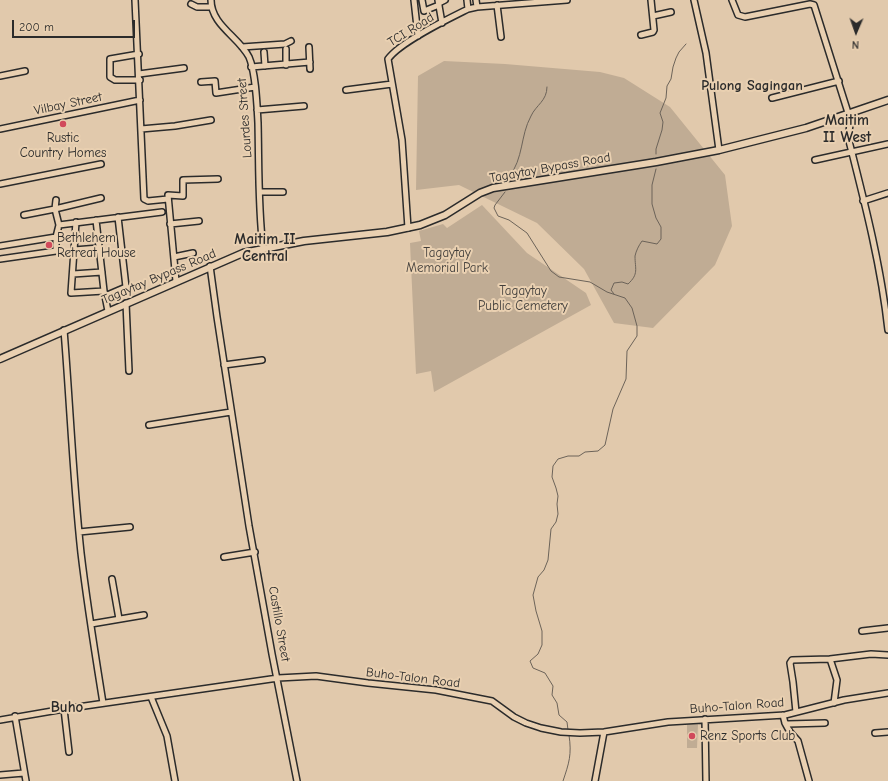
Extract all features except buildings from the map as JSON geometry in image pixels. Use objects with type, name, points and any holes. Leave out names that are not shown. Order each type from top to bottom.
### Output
[{"type":"main road","name":"Tagaytay Bypass Road","points":[[0,359],[210,266],[243,253],[304,241],[380,233],[408,228],[429,222],[445,215],[480,193],[493,188],[663,161],[719,150],[788,134],[888,100]]},
{"type":"street","points":[[135,0],[140,77],[144,199],[148,201],[168,199]]},
{"type":"street","points":[[191,4],[197,7],[211,7],[211,0]]},
{"type":"street","points":[[414,0],[418,36]]},
{"type":"street","points":[[422,0],[424,11],[445,0]]},
{"type":"street","points":[[467,0],[468,9]]},
{"type":"street","points":[[476,0],[477,7]]},
{"type":"street","name":"TCI Road","points":[[408,228],[402,140],[388,58],[392,53],[418,36],[468,9],[497,5],[567,0]]},
{"type":"street","points":[[641,35],[653,32],[654,30],[651,0]]},
{"type":"street","points":[[694,0],[705,46],[719,150]]},
{"type":"street","points":[[732,0],[738,15],[745,17],[812,4],[818,17],[839,81],[848,114],[850,125],[848,137],[876,258],[888,330]]},
{"type":"street","points":[[439,3],[442,23]]},
{"type":"street","points":[[497,5],[501,37]]},
{"type":"street","name":"Lourdes Street","points":[[211,7],[218,20],[249,57],[255,87],[257,110],[263,248]]},
{"type":"street","points":[[652,16],[671,12]]},
{"type":"street","points":[[242,48],[285,44],[291,41]]},
{"type":"street","points":[[309,46],[310,69]]},
{"type":"street","points":[[286,49],[286,65]]},
{"type":"street","points":[[264,52],[265,66]]},
{"type":"street","points":[[138,54],[110,59],[110,77],[115,80],[140,77],[184,68]]},
{"type":"street","points":[[251,67],[310,62]]},
{"type":"street","points":[[0,76],[25,71]]},
{"type":"street","points":[[201,82],[215,81],[216,92],[255,87]]},
{"type":"street","points":[[772,98],[839,81]]},
{"type":"street","points":[[346,90],[392,84]]},
{"type":"street","name":"Vilbay Street","points":[[0,129],[140,100]]},
{"type":"street","points":[[257,110],[304,106]]},
{"type":"street","points":[[141,129],[175,126],[211,120]]},
{"type":"street","points":[[815,160],[888,144]]},
{"type":"street","points":[[0,184],[101,164]]},
{"type":"street","points":[[176,281],[168,195],[183,196],[183,180],[218,179]]},
{"type":"street","points":[[260,192],[283,192]]},
{"type":"street","points":[[863,200],[888,193]]},
{"type":"street","points":[[24,216],[101,198]]},
{"type":"street","points":[[0,259],[56,251],[56,237],[60,225],[55,209],[56,200]]},
{"type":"street","points":[[60,225],[162,212]]},
{"type":"street","points":[[76,222],[71,293],[104,293],[126,287],[118,217]]},
{"type":"street","points":[[96,220],[104,293],[108,311]]},
{"type":"street","points":[[170,224],[199,221]]},
{"type":"street","points":[[0,246],[56,237]]},
{"type":"street","points":[[74,250],[99,248]]},
{"type":"street","points":[[174,257],[193,253]]},
{"type":"street","name":"Castillo Street","points":[[210,266],[231,412],[272,654],[298,781]]},
{"type":"street","points":[[73,274],[102,272]]},
{"type":"street","points":[[126,303],[129,371]]},
{"type":"street","points":[[64,330],[79,532],[90,624],[103,703]]},
{"type":"street","points":[[224,365],[262,360]]},
{"type":"street","points":[[149,425],[231,412]]},
{"type":"street","points":[[79,532],[130,527]]},
{"type":"street","points":[[224,557],[255,552]]},
{"type":"street","points":[[112,579],[118,619]]},
{"type":"street","points":[[90,624],[144,615]]},
{"type":"street","points":[[862,631],[888,628]]},
{"type":"street","points":[[796,712],[790,661],[830,659],[871,654],[888,655]]},
{"type":"street","points":[[830,659],[837,680],[834,703]]},
{"type":"street","name":"Buho-Talon Road","points":[[0,720],[15,716],[278,678],[316,676],[436,690],[492,701],[514,717],[526,723],[561,732],[580,733],[604,732],[668,722],[782,715],[888,693]]},
{"type":"street","points":[[151,697],[167,736],[175,781]]},
{"type":"street","points":[[64,709],[70,752]]},
{"type":"street","points":[[782,715],[790,732],[798,741],[809,781]]},
{"type":"street","points":[[15,716],[26,781]]},
{"type":"street","points":[[706,719],[706,781]]},
{"type":"street","points":[[785,722],[788,724],[825,723]]},
{"type":"street","points":[[595,781],[604,732]]},
{"type":"street","points":[[875,732],[888,732]]},
{"type":"street","points":[[0,776],[24,773]]},
{"type":"green space","points":[[444,61],[505,64],[600,72],[624,78],[670,107],[725,175],[732,226],[715,265],[653,328],[614,323],[584,269],[537,223],[459,185],[416,190],[418,76]]},
{"type":"green space","name":"Tagaytay Public Cemetery","points":[[482,205],[527,253],[586,293],[591,305],[434,392],[431,371],[416,374],[410,243],[421,241],[419,231],[443,224],[447,228]]},
{"type":"green space","name":"Renz Sports Club","points":[[687,724],[698,724],[697,748],[687,748]]},
{"type":"waterway","points":[[656,154],[663,122],[660,113],[666,98],[667,86],[671,79],[676,58],[686,44]]},
{"type":"waterway","points":[[509,177],[514,170],[520,155],[525,131],[533,112],[545,96],[547,87]]},
{"type":"waterway","points":[[614,294],[611,290],[614,283],[622,282],[628,284],[634,277],[636,271],[635,256],[642,241],[657,244],[661,239],[661,227],[656,218],[652,204],[652,185],[656,169]]},
{"type":"waterway","points":[[505,192],[494,208],[498,216],[509,220],[527,233],[551,271],[559,277],[590,282],[607,292],[625,298],[632,308],[637,326],[637,336],[627,351],[626,379],[613,409],[605,445],[598,451],[585,452],[579,456],[568,456],[558,459],[553,466],[552,477],[558,496],[558,514],[556,522],[551,529],[548,560],[544,570],[538,577],[533,595],[542,631],[542,645],[538,654],[530,661],[533,668],[545,673],[553,686],[552,695],[557,703],[559,715],[567,722],[568,730]]},
{"type":"waterway","points":[[563,781],[569,759],[569,735]]},
{"type":"place","name":"Rustic Country Homes","points":[[63,124]]},
{"type":"place","name":"Bethlehem Retreat House","points":[[49,245]]},
{"type":"place","name":"Renz Sports Club","points":[[692,736]]},
{"type":"district","name":"Pulong Sagingan","points":[[752,86]]},
{"type":"district","name":"Maitim II West","points":[[847,130]]},
{"type":"district","name":"Maitim II Central","points":[[265,248]]},
{"type":"district","name":"Buho","points":[[67,708]]},
{"type":"park label","name":"Tagaytay Memorial Park","points":[[447,260]]}]
